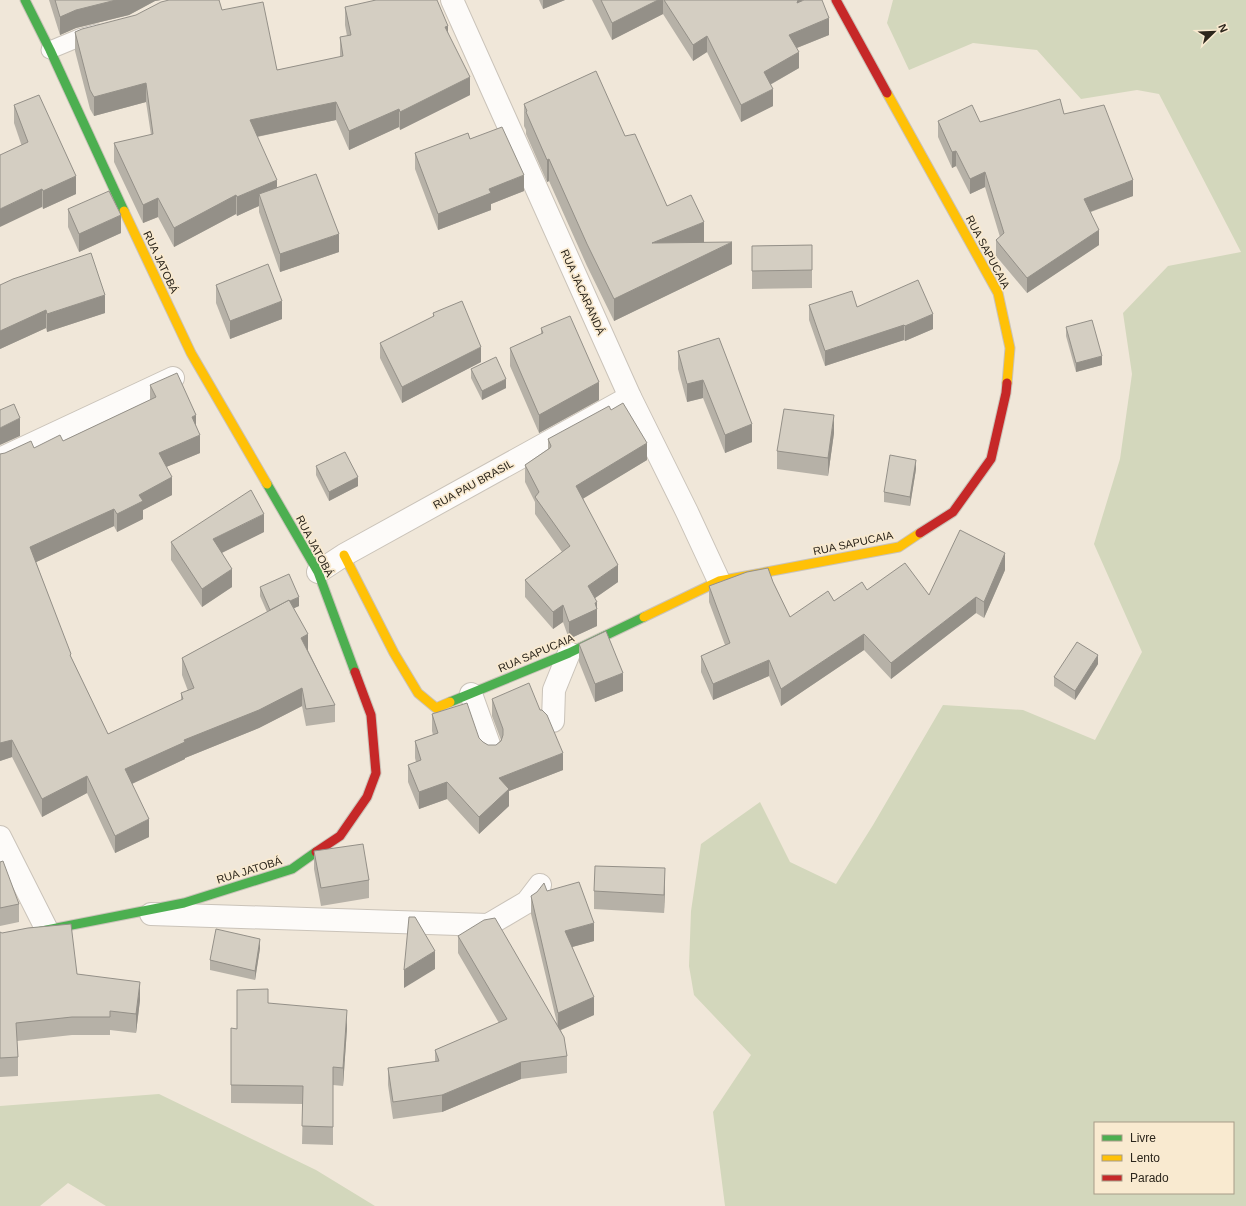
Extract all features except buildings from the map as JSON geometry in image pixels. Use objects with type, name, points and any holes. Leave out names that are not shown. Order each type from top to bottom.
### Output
[{"type":"street","name":"RUA JATOBÁ","points":[[0,939],[184,903],[292,869],[340,836],[367,797],[376,773],[371,715],[318,572],[191,353],[50,50],[25,0]]},
{"type":"street","name":"RUA JACARANDÁ","points":[[452,0],[630,397],[687,512],[719,581]]},
{"type":"street","name":"RUA SAPUCAIA","points":[[344,556],[394,653],[418,693],[436,708],[569,653],[719,581],[899,547],[953,512],[991,459],[1006,393],[1010,348],[998,293],[836,0]]},
{"type":"street","points":[[0,459],[173,378]]},
{"type":"street","name":"RUA PAU BRASIL","points":[[318,572],[344,556],[630,397]]},
{"type":"street","points":[[553,721],[554,690],[569,653]]},
{"type":"street","points":[[471,694],[491,750]]},
{"type":"street","points":[[0,837],[47,930]]},
{"type":"street","points":[[132,913],[488,925],[527,902],[540,885]]},
{"type":"lane","points":[[50,50],[79,38],[110,30]]},
{"type":"green space","points":[[893,0],[1246,0],[1246,1206],[725,1206],[713,1112],[751,1055],[694,995],[689,966],[691,911],[701,844],[760,802],[790,862],[836,884],[873,825],[943,705],[1023,710],[1095,740],[1142,652],[1094,544],[1120,459],[1132,374],[1123,313],[1168,266],[1241,252],[1159,94],[1137,90],[1081,99],[1037,50],[973,43],[909,70],[887,23]]},
{"type":"green space","points":[[159,1094],[316,1170],[375,1206],[106,1206],[68,1183],[40,1206],[0,1206],[0,1106]]},
{"type":"traffic: fast","points":[[25,0],[50,50],[124,211]]},
{"type":"traffic: fast","points":[[267,484],[318,572],[355,672]]},
{"type":"traffic: fast","points":[[450,702],[569,653],[644,617]]},
{"type":"traffic: fast","points":[[0,939],[184,903],[292,869],[316,852]]},
{"type":"traffic: slow","points":[[887,93],[998,293],[1010,348],[1007,383]]},
{"type":"traffic: slow","points":[[124,211],[191,353],[267,484]]},
{"type":"traffic: slow","points":[[644,617],[719,581],[899,547],[920,533]]},
{"type":"traffic: slow","points":[[344,555],[394,653],[418,693],[436,708],[450,702]]},
{"type":"traffic: jam","points":[[836,0],[887,93]]},
{"type":"traffic: jam","points":[[920,533],[953,512],[991,459],[1007,383]]},
{"type":"traffic: jam","points":[[316,852],[340,836],[367,797],[376,773],[371,715],[355,672]]}]
